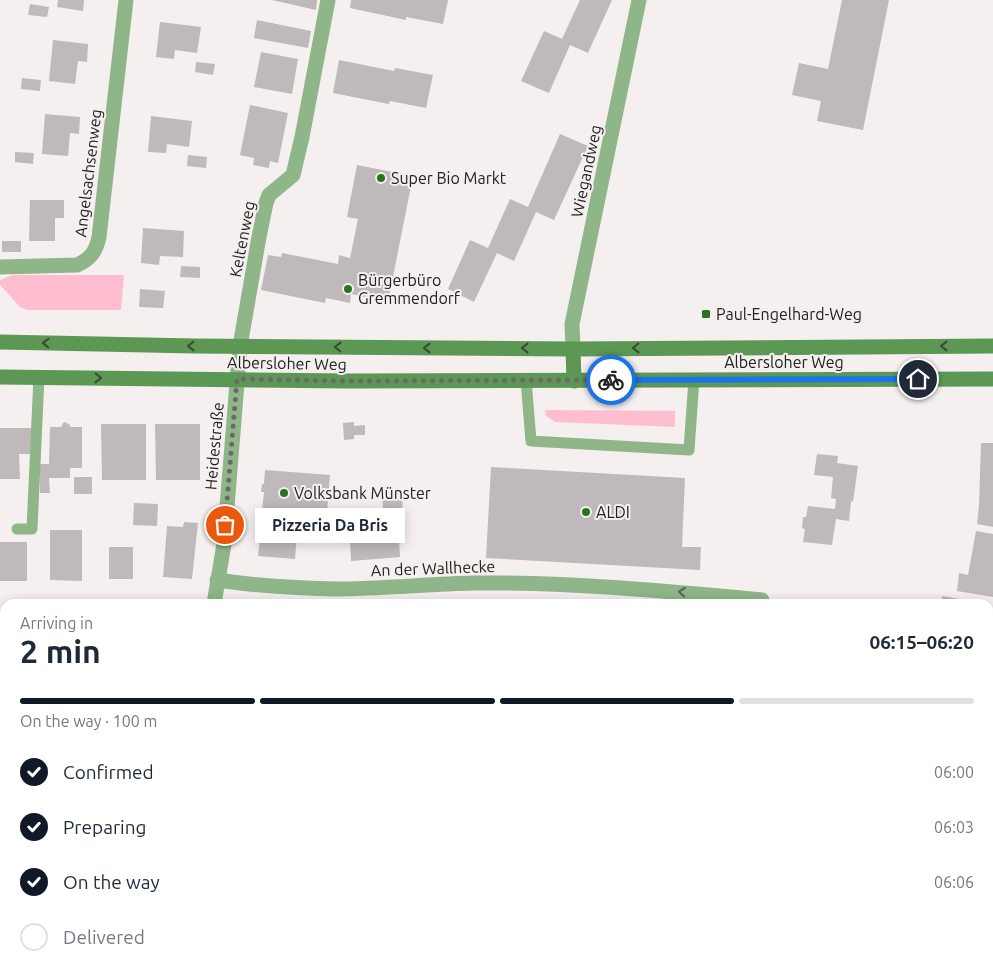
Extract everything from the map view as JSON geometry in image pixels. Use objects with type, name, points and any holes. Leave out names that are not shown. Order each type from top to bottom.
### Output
[{"type":"main road","name":"Albersloher Weg","points":[[0,342],[573,349],[993,346]]},
{"type":"main road","points":[[573,349],[574,381]]},
{"type":"main road","name":"Albersloher Weg","points":[[0,377],[349,381],[993,379]]},
{"type":"street","name":"Angelsachsenweg","points":[[0,267],[77,265],[93,255],[97,247],[126,0]]},
{"type":"street","name":"Keltenweg","points":[[237,379],[240,346],[266,203],[269,195],[293,175],[328,0]]},
{"type":"street","name":"Wiegandweg","points":[[573,349],[572,324],[639,0]]},
{"type":"street","name":"Heidestraße","points":[[215,599],[224,544],[237,379]]},
{"type":"street","name":"An der Wallhecke","points":[[218,580],[252,585],[335,589],[527,584],[652,597],[725,599]]},
{"type":"lane","points":[[17,528],[32,529],[39,378]]},
{"type":"lane","points":[[526,380],[531,441],[689,450],[694,379]]},
{"type":"shaded area","points":[[13,275],[124,275],[121,310],[27,310],[20,307],[0,285],[0,280]]},
{"type":"shaded area","points":[[545,410],[675,411],[675,427],[555,422],[546,416]]},
{"type":"building","points":[[58,0],[84,0],[83,11],[57,7]]},
{"type":"building","points":[[272,0],[317,0],[316,10]]},
{"type":"building","points":[[351,0],[448,0],[443,24],[406,17],[406,20],[350,8]]},
{"type":"building","points":[[580,0],[612,0],[588,53],[570,45],[549,93],[521,81],[544,31],[562,39]]},
{"type":"building","points":[[842,0],[889,0],[863,130],[817,121],[821,101],[792,95],[799,63],[828,69]]},
{"type":"building","points":[[30,4],[49,7],[47,17],[28,15]]},
{"type":"building","points":[[257,20],[311,31],[308,48],[254,38]]},
{"type":"building","points":[[160,22],[201,27],[197,53],[175,50],[174,59],[156,57]]},
{"type":"building","points":[[53,40],[88,44],[87,62],[78,61],[75,84],[49,81]]},
{"type":"building","points":[[261,52],[298,59],[292,94],[254,87]]},
{"type":"building","points":[[339,60],[394,71],[395,68],[433,75],[426,108],[390,101],[389,104],[333,93]]},
{"type":"building","points":[[196,62],[215,64],[213,75],[195,72]]},
{"type":"building","points":[[22,78],[41,80],[40,91],[21,89]]},
{"type":"building","points":[[250,105],[288,113],[278,163],[270,161],[269,168],[253,165],[254,158],[240,155]]},
{"type":"building","points":[[45,114],[80,117],[79,134],[70,133],[68,156],[42,154]]},
{"type":"building","points":[[151,116],[192,121],[189,147],[167,144],[166,153],[148,152]]},
{"type":"building","points":[[560,134],[588,146],[554,220],[536,212],[514,261],[497,253],[474,302],[448,289],[470,240],[488,248],[510,199],[528,207]]},
{"type":"building","points":[[15,152],[34,153],[33,164],[15,162]]},
{"type":"building","points":[[188,155],[207,157],[206,168],[187,166]]},
{"type":"building","points":[[357,165],[413,176],[388,302],[351,294],[350,303],[326,298],[325,303],[261,290],[268,255],[281,257],[282,253],[338,264],[339,255],[350,258],[358,219],[347,217]]},
{"type":"building","points":[[30,200],[64,200],[64,218],[55,218],[55,241],[29,241]]},
{"type":"building","points":[[143,228],[184,231],[183,257],[160,256],[159,265],[141,263]]},
{"type":"building","points":[[2,241],[21,241],[21,252],[2,252]]},
{"type":"building","points":[[181,266],[200,267],[200,278],[180,277]]},
{"type":"building","points":[[140,289],[165,291],[163,308],[139,307]]},
{"type":"building","points":[[65,422],[70,427],[82,427],[82,468],[70,468],[70,478],[49,478],[50,493],[40,493],[40,464],[49,464],[50,427],[61,427]]},
{"type":"building","points":[[354,422],[354,426],[365,425],[365,435],[354,435],[354,439],[344,440],[343,423]]},
{"type":"building","points":[[101,424],[146,424],[146,480],[102,480]]},
{"type":"building","points":[[155,424],[200,424],[200,480],[156,480]]},
{"type":"building","points":[[0,428],[31,428],[31,454],[19,454],[20,479],[0,479]]},
{"type":"building","points":[[981,443],[993,443],[993,527],[977,524]]},
{"type":"building","points":[[817,454],[838,456],[837,463],[858,466],[849,521],[836,519],[832,545],[803,542],[805,529],[802,528],[803,517],[806,517],[808,506],[835,509],[836,499],[831,498],[833,477],[814,475]]},
{"type":"building","name":"ALDI","points":[[491,467],[685,478],[682,547],[701,547],[700,570],[486,558]]},
{"type":"building","points":[[265,470],[330,475],[326,525],[298,523],[295,559],[258,556],[261,528],[258,528],[259,519],[261,519],[264,492],[261,492],[262,484],[264,484]]},
{"type":"building","points":[[74,477],[92,477],[92,494],[74,494]]},
{"type":"building","points":[[402,490],[403,520],[398,521],[400,557],[351,561],[350,543],[370,542],[369,522],[389,520],[389,512],[383,512],[382,491]]},
{"type":"building","points":[[134,503],[158,504],[157,526],[133,525]]},
{"type":"building","points":[[184,522],[198,523],[192,579],[163,577],[167,526],[183,527]]},
{"type":"building","points":[[50,530],[82,530],[82,581],[50,580]]},
{"type":"building","points":[[976,531],[993,534],[993,597],[957,591],[959,573],[968,575]]},
{"type":"building","points":[[0,542],[27,542],[27,581],[0,581]]},
{"type":"building","points":[[109,547],[133,547],[133,579],[109,579]]},
{"type":"building","points":[[942,596],[960,599],[942,599]]},
{"type":"way so far","points":[[225,525],[237,379],[349,381],[611,380]]},
{"type":"place","name":"Super Bio Markt","points":[[381,178]]},
{"type":"place","name":"Bürgerbüro Gremmendorf","points":[[348,289]]},
{"type":"place","name":"Paul-Engelhard-Weg","points":[[706,314]]},
{"type":"place","name":"Volksbank Münster","points":[[284,493]]},
{"type":"place","name":"ALDI","points":[[586,512]]},
{"type":"place","name":"Pizzeria Da Bris","points":[[225,525]]},
{"type":"route","points":[[611,380],[918,379]]}]
